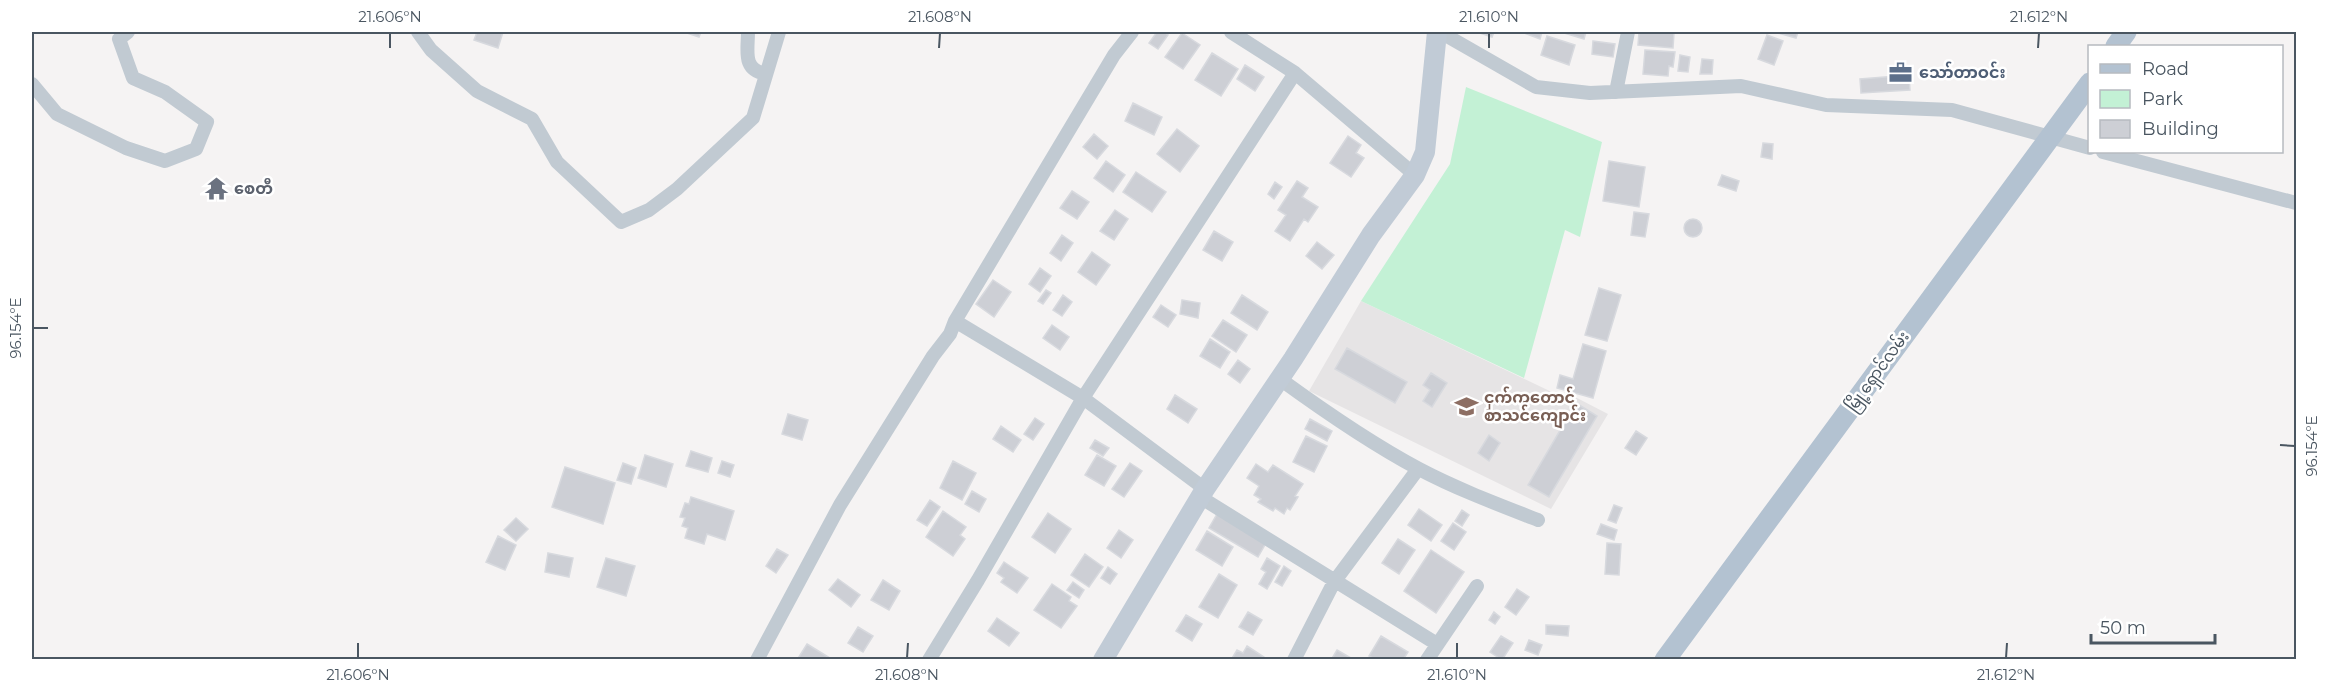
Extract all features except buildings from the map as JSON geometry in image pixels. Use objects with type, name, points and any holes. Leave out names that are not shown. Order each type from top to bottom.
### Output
[{"type":"main road","points":[[1103,660],[1203,493],[1371,235],[1415,176],[1425,152],[1439,32]]},
{"type":"main road","points":[[2116,45],[2126,32]]},
{"type":"main road","name":"မြို့ရှောင်လမ်း","points":[[1665,660],[2088,86]]},
{"type":"street","points":[[32,84],[57,114],[126,148],[165,161],[196,149],[207,122],[165,92],[133,78],[119,39],[128,32]]},
{"type":"street","points":[[418,32],[431,50],[477,91],[532,119],[557,162],[621,222],[649,210],[677,189],[753,118],[779,32]]},
{"type":"street","points":[[748,32],[747,56],[751,68],[758,73],[766,74]]},
{"type":"street","points":[[757,660],[840,505],[933,356],[950,334],[955,321],[1114,55],[1132,32]]},
{"type":"street","points":[[1231,32],[1295,73],[1415,176]]},
{"type":"street","points":[[1439,32],[1536,87],[1590,93],[1741,86],[1826,105],[1952,110],[2088,148]]},
{"type":"street","points":[[1616,92],[1628,32]]},
{"type":"street","points":[[929,660],[1083,398],[1295,73]]},
{"type":"street","points":[[2107,153],[2296,203]]},
{"type":"street","points":[[955,321],[1083,398],[1203,493],[1335,582],[1437,644]]},
{"type":"street","points":[[1280,378],[1342,424],[1418,468],[1467,492],[1538,520]]},
{"type":"street","points":[[1294,660],[1335,582],[1418,468]]},
{"type":"street","points":[[1427,660],[1477,586]]},
{"type":"shaded area","name":"ငှက်ကတောင် စာသင်ကျောင်း","points":[[1361,301],[1556,394],[1577,398],[1608,414],[1551,509],[1309,391]]},
{"type":"green space","points":[[1466,87],[1602,142],[1580,237],[1565,230],[1524,378],[1361,301],[1450,164]]},
{"type":"place","name":"သော်တာဝင်း","points":[[1901,72]]},
{"type":"place","name":"စေတီ","points":[[216,188]]},
{"type":"place","name":"ငှက်ကတောင် စာသင်ကျောင်း","points":[[1466,406]]}]
